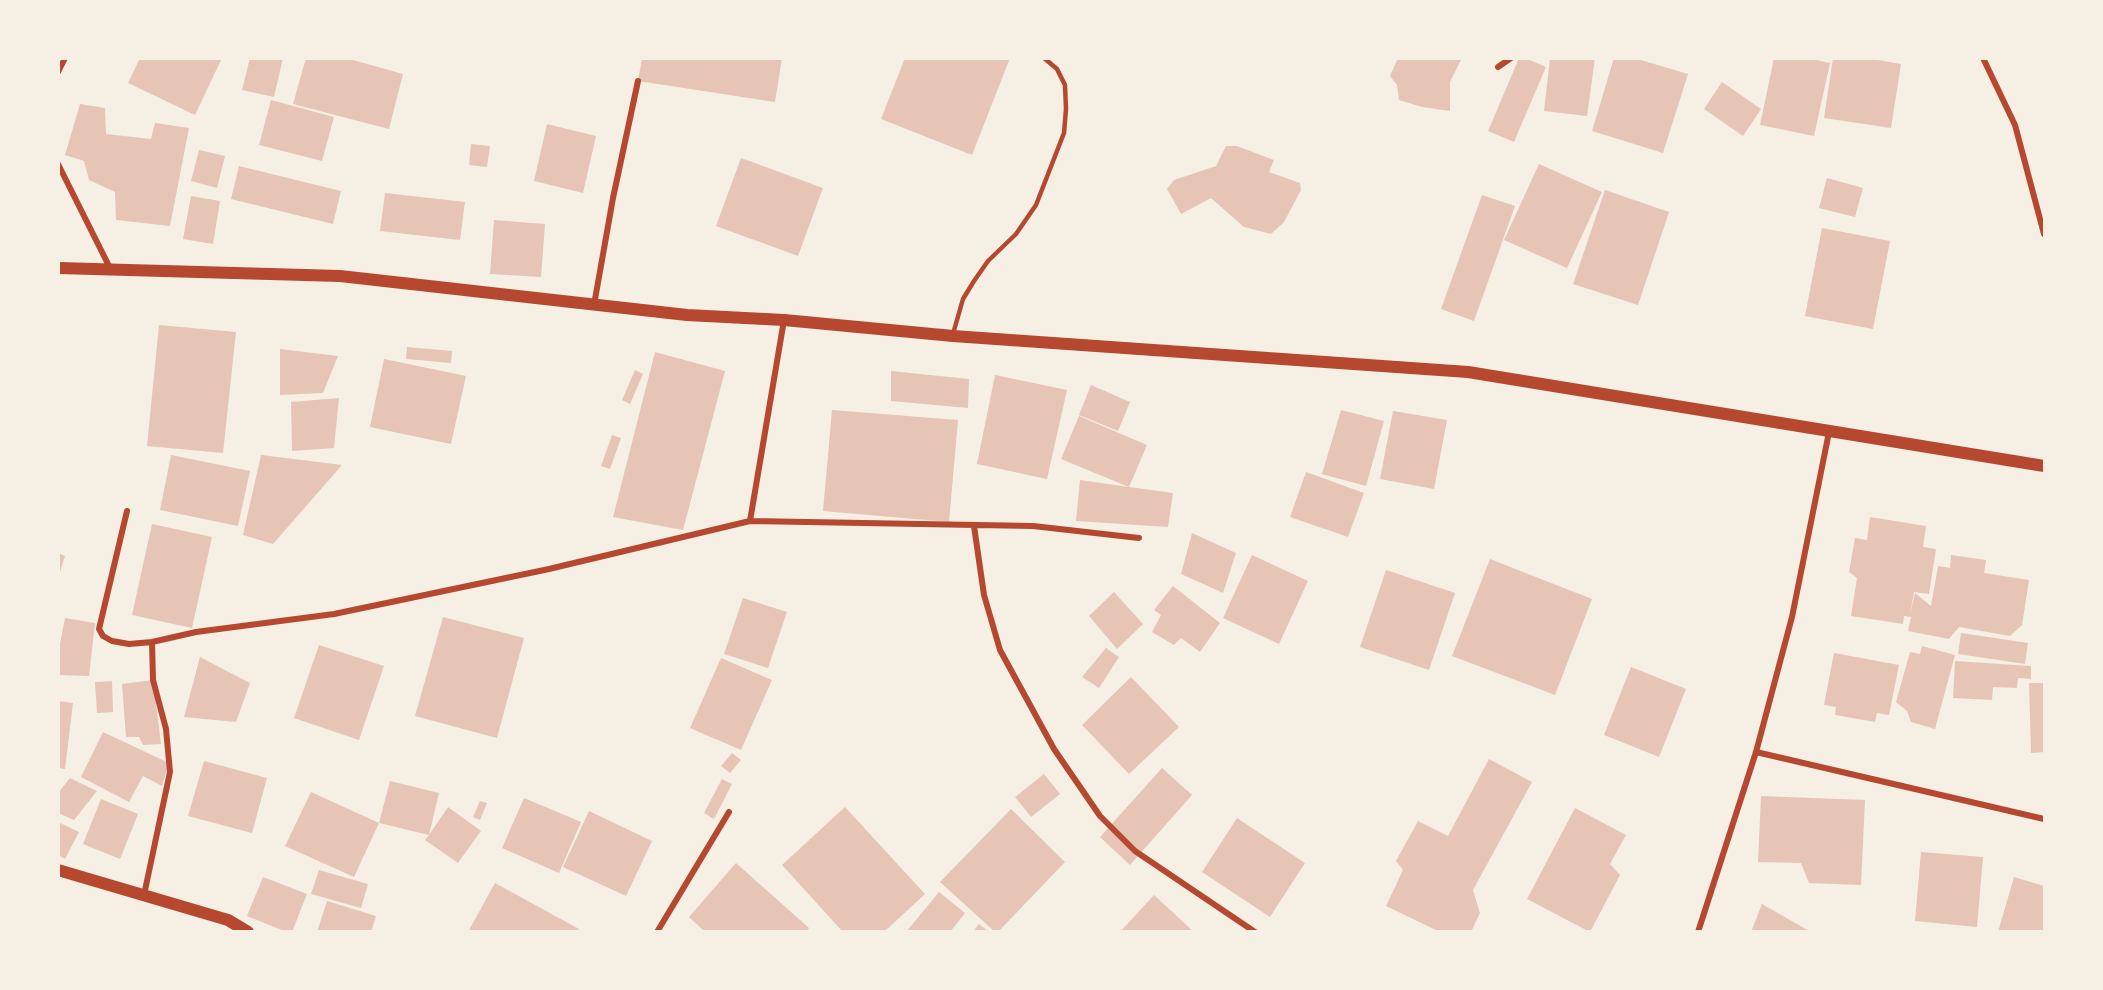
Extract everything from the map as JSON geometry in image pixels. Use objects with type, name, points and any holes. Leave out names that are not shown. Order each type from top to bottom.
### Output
[{"type":"main road","points":[[58,268],[340,276],[687,315],[784,320],[953,336],[1468,372],[2044,465]]},
{"type":"main road","points":[[58,870],[228,920],[248,932]]},
{"type":"street","points":[[58,72],[66,58]]},
{"type":"street","points":[[1498,67],[1510,58]]},
{"type":"street","points":[[1983,58],[2015,126],[2044,234]]},
{"type":"street","points":[[594,305],[613,198],[638,81]]},
{"type":"street","points":[[58,164],[111,270]]},
{"type":"street","points":[[750,521],[784,320]]},
{"type":"street","points":[[1698,932],[1756,752],[1792,617],[1829,432]]},
{"type":"street","points":[[127,511],[99,629],[103,636],[112,642],[129,645],[196,632],[346,611],[549,569],[750,521],[1033,526],[1139,538]]},
{"type":"street","points":[[974,526],[984,595],[1000,650],[1054,748],[1100,816],[1135,851],[1255,932]]},
{"type":"street","points":[[144,896],[170,772],[165,729],[153,680],[152,642]]},
{"type":"street","points":[[1756,752],[2044,819]]},
{"type":"street","points":[[657,932],[729,812]]},
{"type":"lane","points":[[953,336],[963,299],[974,281],[988,261],[1016,234],[1032,213],[1064,133],[1065,85],[1057,69],[1044,58]]},
{"type":"building","points":[[140,58],[222,58],[195,115],[128,83]]},
{"type":"building","points":[[250,58],[283,58],[274,97],[242,90]]},
{"type":"building","points":[[306,58],[346,58],[403,74],[389,129],[293,104]]},
{"type":"building","points":[[642,58],[782,58],[775,102],[638,81]]},
{"type":"building","points":[[905,58],[1010,58],[972,155],[881,119]]},
{"type":"building","points":[[1398,58],[1462,58],[1450,82],[1450,111],[1422,107],[1399,100],[1397,85],[1390,76]]},
{"type":"building","points":[[1519,58],[1525,58],[1546,67],[1514,142],[1488,131]]},
{"type":"building","points":[[1550,58],[1595,58],[1587,116],[1544,111]]},
{"type":"building","points":[[1614,58],[1634,58],[1688,74],[1663,153],[1592,131]]},
{"type":"building","points":[[1774,58],[1807,58],[1830,63],[1814,136],[1760,125]]},
{"type":"building","points":[[1833,58],[1866,58],[1901,64],[1891,128],[1824,118]]},
{"type":"building","points":[[1722,82],[1761,109],[1743,136],[1704,109]]},
{"type":"building","points":[[271,100],[334,117],[322,161],[259,145]]},
{"type":"building","points":[[80,104],[105,108],[106,134],[151,139],[155,123],[189,128],[170,226],[116,220],[115,192],[89,180],[84,161],[65,155]]},
{"type":"building","points":[[547,124],[596,136],[583,193],[534,181]]},
{"type":"building","points":[[471,144],[490,146],[487,167],[469,165]]},
{"type":"building","points":[[1226,146],[1237,146],[1274,160],[1269,172],[1300,183],[1301,190],[1284,222],[1271,234],[1244,227],[1211,198],[1181,214],[1167,189],[1174,180],[1216,166]]},
{"type":"building","points":[[199,150],[225,156],[217,188],[191,181]]},
{"type":"building","points":[[741,158],[823,188],[798,256],[716,226]]},
{"type":"building","points":[[1539,164],[1602,192],[1567,268],[1504,240]]},
{"type":"building","points":[[239,166],[341,191],[333,224],[231,199]]},
{"type":"building","points":[[1827,178],[1863,188],[1855,217],[1819,208]]},
{"type":"building","points":[[1605,190],[1669,212],[1638,305],[1573,284]]},
{"type":"building","points":[[385,193],[465,202],[460,240],[380,231]]},
{"type":"building","points":[[1482,195],[1515,206],[1474,321],[1441,309]]},
{"type":"building","points":[[191,196],[220,201],[213,244],[183,239]]},
{"type":"building","points":[[494,220],[545,224],[541,277],[490,274]]},
{"type":"building","points":[[1822,228],[1890,241],[1873,329],[1805,316]]},
{"type":"building","points":[[159,325],[236,332],[223,453],[147,446]]},
{"type":"building","points":[[407,347],[452,351],[451,363],[406,359]]},
{"type":"building","points":[[280,349],[338,356],[323,393],[280,395]]},
{"type":"building","points":[[655,352],[725,371],[683,530],[613,517]]},
{"type":"building","points":[[384,359],[466,376],[451,444],[370,427]]},
{"type":"building","points":[[635,370],[643,374],[630,404],[622,400]]},
{"type":"building","points":[[891,371],[969,379],[968,408],[891,401]]},
{"type":"building","points":[[995,375],[1067,390],[1047,479],[977,464]]},
{"type":"building","points":[[1091,385],[1130,402],[1118,431],[1079,415]]},
{"type":"building","points":[[339,398],[334,448],[292,451],[291,402]]},
{"type":"building","points":[[832,410],[958,420],[949,522],[823,511]]},
{"type":"building","points":[[1341,410],[1384,421],[1366,486],[1322,474]]},
{"type":"building","points":[[1393,411],[1447,420],[1434,489],[1380,479]]},
{"type":"building","points":[[1079,416],[1147,445],[1129,487],[1061,459]]},
{"type":"building","points":[[612,435],[621,438],[610,469],[601,466]]},
{"type":"building","points":[[171,455],[250,471],[238,526],[160,510]]},
{"type":"building","points":[[261,455],[342,465],[273,544],[243,535]]},
{"type":"building","points":[[1306,472],[1364,493],[1348,537],[1290,517]]},
{"type":"building","points":[[1080,480],[1173,493],[1168,527],[1076,521]]},
{"type":"building","points":[[1870,517],[1926,526],[1923,547],[1936,549],[1929,594],[1914,592],[1910,615],[1915,593],[1931,606],[1938,566],[1950,568],[1951,555],[1986,560],[1984,573],[2029,580],[2022,625],[2010,636],[1959,627],[1949,639],[1908,631],[1911,617],[1904,616],[1903,624],[1851,616],[1857,578],[1849,572],[1855,538],[1867,540]]},
{"type":"building","points":[[152,524],[212,537],[192,628],[132,615]]},
{"type":"building","points":[[1192,533],[1236,553],[1223,593],[1181,574]]},
{"type":"building","points":[[58,553],[65,556],[59,575],[58,575]]},
{"type":"building","points":[[1252,555],[1308,581],[1279,644],[1223,618]]},
{"type":"building","points":[[1490,559],[1592,599],[1555,695],[1452,656]]},
{"type":"building","points":[[1386,570],[1455,593],[1429,670],[1360,647]]},
{"type":"building","points":[[1173,586],[1220,623],[1200,652],[1181,638],[1174,645],[1152,632],[1161,615],[1154,610]]},
{"type":"building","points":[[1114,592],[1143,624],[1117,649],[1089,616]]},
{"type":"building","points":[[743,598],[787,612],[768,668],[724,654]]},
{"type":"building","points":[[443,617],[524,638],[497,738],[415,716]]},
{"type":"building","points":[[65,618],[95,623],[89,676],[58,675],[58,654]]},
{"type":"building","points":[[1961,633],[2028,643],[2025,664],[1958,654]]},
{"type":"building","points":[[319,645],[384,666],[359,740],[294,718]]},
{"type":"building","points":[[1922,646],[1955,655],[1935,729],[1911,722],[1907,711],[1896,702],[1910,652],[1920,654]]},
{"type":"building","points":[[1106,648],[1119,657],[1099,688],[1082,677]]},
{"type":"building","points":[[1834,653],[1899,665],[1889,715],[1877,713],[1875,722],[1835,715],[1836,707],[1824,705]]},
{"type":"building","points":[[200,657],[250,683],[236,722],[184,717]]},
{"type":"building","points":[[721,658],[772,680],[741,750],[690,728]]},
{"type":"building","points":[[1955,661],[2031,666],[2031,679],[2018,678],[2017,688],[1993,687],[1992,700],[1953,698]]},
{"type":"building","points":[[1631,667],[1686,689],[1659,757],[1604,735]]},
{"type":"building","points":[[1131,677],[1179,727],[1129,774],[1082,725]]},
{"type":"building","points":[[153,680],[161,744],[143,745],[139,737],[126,737],[122,684]]},
{"type":"building","points":[[112,681],[113,712],[97,713],[95,682]]},
{"type":"building","points":[[2029,683],[2044,683],[2044,752],[2031,753]]},
{"type":"building","points":[[58,701],[73,703],[65,769],[58,768]]},
{"type":"building","points":[[103,732],[169,763],[162,786],[143,776],[129,802],[81,777]]},
{"type":"building","points":[[732,753],[741,760],[730,773],[721,766]]},
{"type":"building","points":[[1489,759],[1532,782],[1473,890],[1480,913],[1471,932],[1440,932],[1386,906],[1403,870],[1396,861],[1418,821],[1448,836]]},
{"type":"building","points":[[204,761],[267,778],[252,833],[188,816]]},
{"type":"building","points":[[1162,768],[1192,795],[1130,865],[1100,837]]},
{"type":"building","points":[[1044,774],[1060,794],[1031,817],[1015,797]]},
{"type":"building","points":[[70,778],[97,791],[74,820],[58,813],[58,793]]},
{"type":"building","points":[[722,779],[732,784],[714,819],[704,813]]},
{"type":"building","points":[[390,781],[439,793],[429,835],[379,823]]},
{"type":"building","points":[[311,792],[379,823],[354,877],[285,846]]},
{"type":"building","points":[[1761,796],[1865,800],[1861,885],[1809,883],[1801,863],[1758,862]]},
{"type":"building","points":[[524,798],[581,822],[559,873],[502,848]]},
{"type":"building","points":[[101,799],[138,814],[120,859],[83,844]]},
{"type":"building","points":[[480,801],[487,803],[480,820],[473,817]]},
{"type":"building","points":[[448,807],[481,831],[458,863],[425,840]]},
{"type":"building","points":[[845,807],[925,894],[884,932],[843,932],[782,865]]},
{"type":"building","points":[[1575,808],[1626,835],[1610,864],[1620,875],[1590,932],[1527,899]]},
{"type":"building","points":[[1011,809],[1065,862],[998,932],[995,932],[940,882]]},
{"type":"building","points":[[589,811],[652,841],[626,896],[563,867]]},
{"type":"building","points":[[1237,818],[1305,863],[1270,917],[1202,872]]},
{"type":"building","points":[[58,822],[79,832],[65,859],[58,855]]},
{"type":"building","points":[[1921,852],[1983,857],[1977,927],[1915,921]]},
{"type":"building","points":[[736,863],[809,928],[806,932],[705,932],[689,917]]},
{"type":"building","points":[[319,870],[368,884],[361,908],[311,894]]},
{"type":"building","points":[[263,877],[307,894],[292,932],[247,916]]},
{"type":"building","points":[[2014,877],[2044,886],[2044,932],[1998,932]]},
{"type":"building","points":[[495,883],[579,929],[578,932],[468,932]]},
{"type":"building","points":[[939,892],[965,913],[950,932],[906,932]]},
{"type":"building","points":[[1154,895],[1194,932],[1120,932]]},
{"type":"building","points":[[327,901],[376,916],[371,932],[317,932]]},
{"type":"building","points":[[1762,904],[1811,932],[1751,932]]},
{"type":"building","points":[[979,924],[989,932],[973,932]]}]
